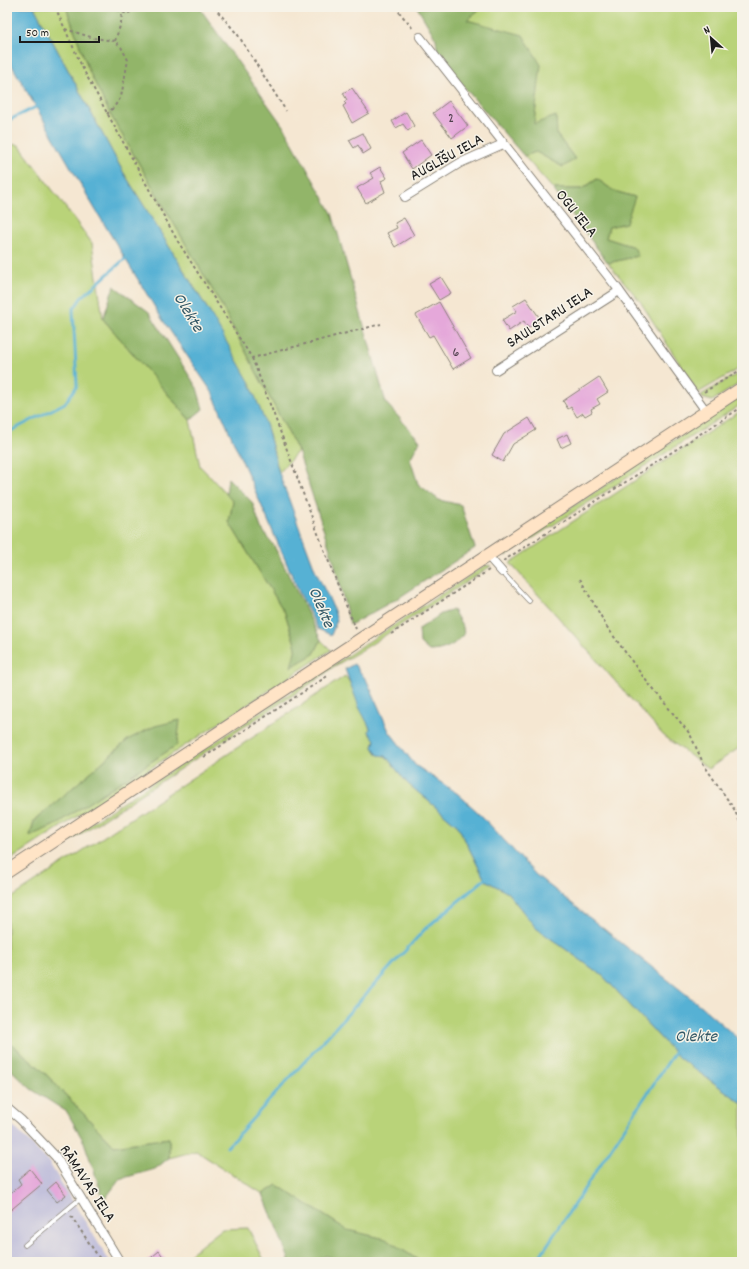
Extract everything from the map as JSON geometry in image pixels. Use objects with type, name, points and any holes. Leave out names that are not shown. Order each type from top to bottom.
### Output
[{"type":"main road","points":[[7,872],[360,638],[742,388]]},
{"type":"street","name":"OGU IELA","points":[[420,37],[619,291],[706,411]]},
{"type":"street","name":"AUGLĪŠU IELA","points":[[404,197],[460,163],[503,144]]},
{"type":"street","name":"SAULSTARU IELA","points":[[496,370],[619,291]]},
{"type":"street","points":[[487,555],[499,569]]},
{"type":"street","name":"RĀMAVAS IELA","points":[[7,1108],[21,1120],[56,1157],[120,1262]]},
{"type":"lane","points":[[499,569],[529,601]]},
{"type":"lane","points":[[25,1245],[81,1198]]},
{"type":"path","points":[[55,7],[84,71],[177,240],[252,358],[291,457],[328,564],[360,638]]},
{"type":"path","points":[[112,7],[127,14],[138,7]]},
{"type":"path","points":[[214,7],[238,35],[286,111]]},
{"type":"path","points":[[395,7],[420,37]]},
{"type":"path","points":[[115,40],[121,23],[122,12]]},
{"type":"path","points":[[65,29],[94,38],[115,40],[121,47],[128,60],[121,97],[107,114]]},
{"type":"path","points":[[252,358],[381,324]]},
{"type":"path","points":[[696,397],[742,370]]},
{"type":"path","points":[[386,637],[499,569],[742,407]]},
{"type":"path","points":[[580,579],[607,627],[644,678],[690,734],[704,765],[734,809],[740,822],[742,822]]},
{"type":"path","points":[[199,760],[330,673]]},
{"type":"path","points":[[66,1210],[102,1262]]},
{"type":"shaded area","points":[[7,1120],[48,1161],[110,1262],[7,1262]]},
{"type":"green space","points":[[34,7],[66,7],[89,71],[110,114],[219,301],[298,451],[279,473],[267,427],[210,313],[122,170]]},
{"type":"green space","points":[[66,7],[199,7],[283,126],[332,213],[386,403],[420,441],[410,459],[418,484],[439,500],[461,505],[475,548],[400,597],[350,625],[334,562],[298,451],[219,301],[110,114],[89,71]]},
{"type":"green space","points":[[417,7],[482,7],[467,20],[523,35],[541,65],[534,124],[556,116],[557,135],[575,159],[563,167],[536,152],[524,156],[438,57],[436,39]]},
{"type":"green space","points":[[482,7],[742,7],[742,367],[698,393],[640,301],[608,263],[638,256],[633,247],[606,238],[609,227],[635,197],[614,191],[597,179],[582,189],[553,189],[524,156],[536,152],[563,167],[575,159],[557,135],[533,124],[536,107],[486,26],[467,20]]},
{"type":"green space","points":[[7,137],[9,144],[19,145],[92,243],[103,319],[190,420],[200,466],[233,501],[229,522],[285,613],[296,647],[314,654],[321,640],[331,650],[7,862]],"holes":[[[129,739],[177,745],[53,826],[30,835],[34,821]]]},
{"type":"green space","points":[[597,179],[614,191],[635,197],[626,223],[609,227],[606,238],[634,247],[638,256],[608,263],[553,189],[582,189]]},
{"type":"green space","points":[[114,286],[149,312],[197,388],[203,409],[190,420],[103,319]]},
{"type":"green space","points":[[742,371],[742,380],[737,385],[712,401],[702,398],[701,395]]},
{"type":"green space","points":[[742,396],[742,404],[505,556],[508,549]]},
{"type":"green space","points":[[742,410],[742,746],[708,769],[663,735],[510,563]]},
{"type":"green space","points":[[228,478],[252,502],[261,528],[274,546],[321,640],[314,654],[291,667],[296,647],[285,613],[229,522],[233,502],[226,494]]},
{"type":"green space","points":[[486,565],[491,566],[367,647],[333,667],[322,676],[7,882],[7,878]]},
{"type":"green space","points":[[453,610],[463,627],[464,635],[448,647],[429,651],[420,643],[419,629],[441,614]]},
{"type":"green space","points":[[345,676],[355,693],[370,728],[369,732],[375,740],[373,747],[378,755],[386,756],[407,783],[458,826],[485,880],[508,893],[536,928],[603,976],[679,1058],[742,1103],[742,1262],[421,1262],[387,1240],[347,1230],[277,1185],[263,1194],[196,1151],[169,1158],[169,1138],[114,1146],[41,1069],[7,1040],[7,901]]},
{"type":"green space","points":[[180,720],[177,745],[53,826],[30,836],[34,821],[129,739],[155,726]]},
{"type":"green space","points":[[7,1040],[41,1069],[114,1146],[169,1138],[169,1158],[155,1169],[120,1179],[104,1200],[84,1142],[67,1112],[31,1089],[7,1066]]},
{"type":"green space","points":[[277,1185],[347,1230],[386,1239],[421,1262],[345,1262],[326,1256],[313,1262],[288,1262],[289,1259],[263,1194]]},
{"type":"green space","points":[[248,1228],[265,1262],[193,1262],[190,1254],[222,1229]]},
{"type":"water","name":"Olekte","points":[[7,7],[34,7],[122,170],[210,313],[250,383],[267,427],[279,473],[316,572],[332,605],[337,620],[331,635],[318,629],[300,594],[212,392],[162,319],[95,209],[7,57]]},
{"type":"water","name":"Olekte","points":[[354,664],[367,681],[389,731],[415,765],[458,794],[481,815],[536,875],[702,1007],[742,1042],[742,1103],[679,1058],[603,976],[536,928],[508,893],[485,880],[458,826],[407,783],[386,756],[378,755],[373,747],[375,740],[369,732],[370,728],[359,707],[345,669]]},
{"type":"building","points":[[352,88],[369,113],[352,123],[343,106],[346,104],[344,102],[347,100],[343,93]]},
{"type":"building","points":[[449,101],[468,126],[452,138],[433,113]]},
{"type":"building","points":[[406,112],[414,126],[408,131],[403,124],[396,128],[392,121]]},
{"type":"building","points":[[363,133],[371,149],[363,154],[358,145],[354,148],[349,140]]},
{"type":"building","points":[[421,140],[431,155],[412,169],[402,153]]},
{"type":"building","points":[[380,167],[387,178],[381,181],[385,192],[366,203],[357,188],[374,178],[370,173]]},
{"type":"building","points":[[404,218],[414,235],[395,247],[387,233],[397,228],[395,223]]},
{"type":"building","points":[[441,277],[451,293],[439,300],[429,284]]},
{"type":"building","points":[[526,298],[541,320],[528,328],[524,321],[509,331],[502,320],[517,311],[513,306]]},
{"type":"building","points":[[439,302],[471,358],[453,369],[433,335],[429,337],[416,315]]},
{"type":"building","points":[[599,377],[608,392],[597,399],[600,404],[591,409],[592,412],[585,416],[583,413],[577,417],[571,407],[568,409],[563,401]]},
{"type":"building","points":[[529,418],[536,430],[513,444],[503,462],[492,455],[504,434]]},
{"type":"building","points":[[567,434],[571,443],[561,448],[557,439]]},
{"type":"building","points":[[30,1169],[42,1184],[7,1213],[7,1196],[21,1184],[18,1179]]},
{"type":"building","points":[[56,1182],[66,1195],[57,1202],[47,1190]]},
{"type":"building","points":[[159,1251],[167,1262],[146,1262]]},
{"type":"waterway","points":[[7,121],[38,106]]},
{"type":"waterway","points":[[7,433],[65,403],[77,386],[73,310],[81,298],[128,256]]},
{"type":"waterway","points":[[227,1147],[425,929],[486,878]]},
{"type":"waterway","points":[[536,1262],[676,1050]]}]
